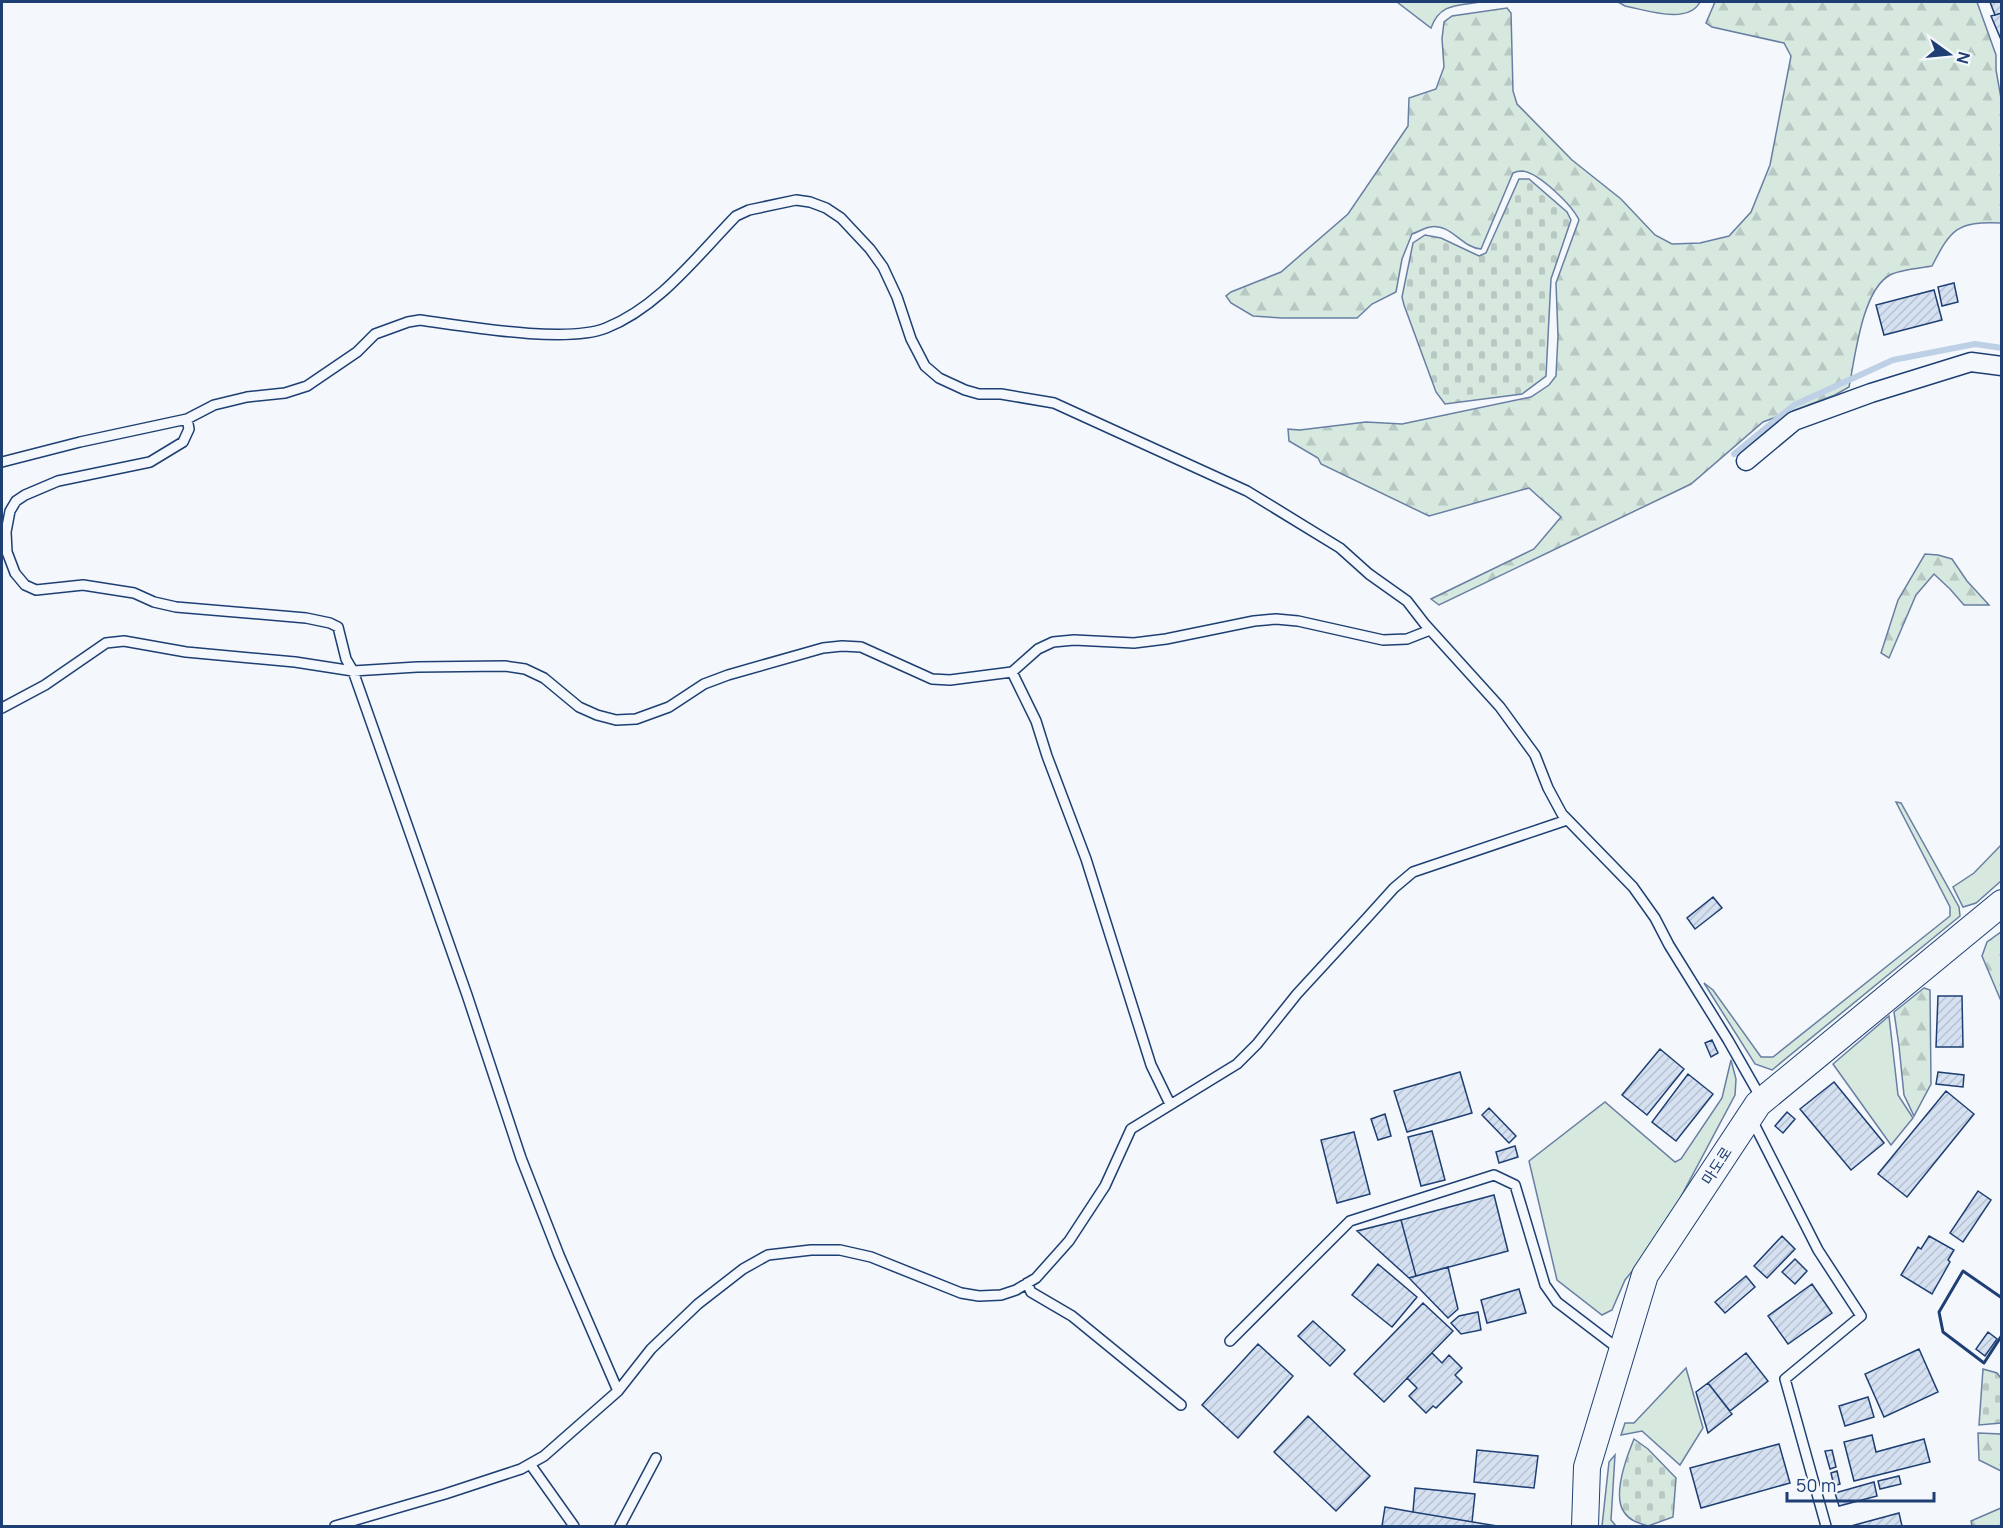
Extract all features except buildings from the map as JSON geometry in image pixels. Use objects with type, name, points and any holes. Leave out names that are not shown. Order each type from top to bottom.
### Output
[{"type":"main road","name":"마도로","points":[[1585,1527],[1587,1467],[1645,1275],[1756,1108],[2001,903]]},
{"type":"street","points":[[1746,461],[1794,420],[1870,393],[1971,362],[2001,366]]},
{"type":"lane","points":[[2,462],[80,442],[187,419],[214,405],[247,397],[285,393],[307,386],[357,352],[375,334],[408,322],[420,320],[549,334],[583,333],[604,329],[627,318],[661,293],[736,216],[748,210],[796,200],[826,208],[841,218],[870,249],[883,267],[897,297],[911,339],[925,366],[939,378],[979,394],[1001,394],[1054,403],[1246,491],[1340,548],[1369,574],[1407,601],[1430,630],[1500,707],[1535,755],[1548,788],[1567,820],[1633,887],[1655,918],[1728,1040],[1818,1250],[1861,1317],[1785,1379],[1826,1527]]},
{"type":"lane","points":[[187,419],[189,429],[183,442],[150,462],[58,481],[16,501],[10,511],[6,532],[7,552],[15,573],[25,585],[36,590],[83,585],[134,593],[154,602],[176,607],[306,618],[338,627],[346,659],[353,671],[521,1158],[559,1255],[618,1391]]},
{"type":"lane","points":[[2,708],[45,686],[106,643],[124,641],[186,652],[295,662],[353,671],[417,667],[505,666],[525,669],[544,678],[579,707],[616,720],[636,719],[669,707],[704,684],[728,675],[823,648],[861,647],[932,679],[950,680],[1012,672],[1038,650],[1053,642],[1074,640],[1134,643],[1166,639],[1254,621],[1298,621],[1383,640],[1407,639],[1430,630]]},
{"type":"lane","points":[[1012,672],[1036,721],[1086,859],[1151,1065],[1170,1104]]},
{"type":"lane","points":[[335,1527],[520,1469],[544,1456],[618,1391],[651,1349],[698,1304],[743,1269],[768,1255],[811,1250],[840,1250],[871,1257],[961,1293],[979,1296],[1000,1295],[1016,1290],[1036,1278],[1069,1241],[1105,1186],[1131,1129],[1237,1064],[1257,1044],[1297,994],[1394,888],[1413,872],[1567,820]]},
{"type":"lane","points":[[1230,1341],[1350,1221],[1494,1175],[1515,1185],[1545,1285],[1557,1302],[1621,1352]]},
{"type":"lane","points":[[1027,1283],[1031,1292],[1072,1316],[1181,1405]]},
{"type":"lane","points":[[620,1527],[656,1458]]},
{"type":"lane","points":[[530,1464],[574,1527]]},
{"type":"green space","points":[[1397,2],[1480,2],[1457,5],[1444,10],[1431,28]]},
{"type":"green space","points":[[1618,2],[1700,2],[1686,13],[1666,14],[1625,6]]},
{"type":"green space","points":[[1715,2],[1977,2],[1996,55],[2001,98],[2001,223],[1965,226],[1957,230],[1945,243],[1932,266],[1894,273],[1880,283],[1866,309],[1849,387],[1835,395],[1763,422],[1691,484],[1439,605],[1431,599],[1534,549],[1561,517],[1529,488],[1429,516],[1321,464],[1318,458],[1289,441],[1288,429],[1300,430],[1366,422],[1402,424],[1531,397],[1549,385],[1556,376],[1558,336],[1556,283],[1579,220],[1575,214],[1562,198],[1537,177],[1522,171],[1517,172],[1513,173],[1481,249],[1468,245],[1450,232],[1437,227],[1412,234],[1402,259],[1396,292],[1372,304],[1357,318],[1253,316],[1231,303],[1226,296],[1281,272],[1348,214],[1408,126],[1409,98],[1436,89],[1444,67],[1442,39],[1444,22],[1452,16],[1507,8],[1511,13],[1513,91],[1517,104],[1572,160],[1621,199],[1655,235],[1672,244],[1700,243],[1729,236],[1751,212],[1770,165],[1791,56],[1784,43],[1712,27],[1706,23]]},
{"type":"green space","points":[[1519,179],[1529,179],[1567,212],[1571,220],[1551,279],[1546,376],[1522,394],[1445,404],[1436,392],[1402,297],[1413,243],[1425,235],[1441,238],[1479,256],[1486,253]]},
{"type":"green space","points":[[1925,554],[1952,559],[1967,581],[1989,605],[1964,605],[1934,574],[1916,595],[1889,658],[1881,653],[1898,600]]},
{"type":"green space","points":[[1896,802],[1901,803],[1959,907],[1960,916],[1772,1070],[1755,1064],[1704,983],[1713,990],[1761,1057],[1773,1057],[1950,916],[1950,907]]},
{"type":"green space","points":[[2001,845],[2001,881],[1976,903],[1963,907],[1953,887],[1974,873]]},
{"type":"green space","points":[[2001,932],[2001,1001],[1982,956],[1987,942]]},
{"type":"green space","points":[[1924,988],[1930,990],[1931,1084],[1914,1116],[1904,1095],[1894,1012]]},
{"type":"green space","points":[[1889,1016],[1898,1095],[1913,1118],[1891,1145],[1833,1064]]},
{"type":"green space","points":[[1731,1060],[1736,1079],[1735,1095],[1659,1238],[1625,1280],[1612,1310],[1602,1315],[1557,1280],[1529,1161],[1605,1102],[1675,1162],[1681,1159],[1722,1098]]},
{"type":"green space","points":[[1686,1368],[1703,1428],[1680,1465],[1642,1431],[1621,1435],[1625,1423],[1634,1423]]},
{"type":"green space","points":[[1983,1369],[1997,1373],[2001,1378],[2001,1423],[1979,1425]]},
{"type":"green space","points":[[1978,1433],[2001,1434],[2001,1471],[1979,1460]]},
{"type":"green space","points":[[1634,1439],[1648,1449],[1676,1478],[1673,1517],[1648,1526],[1629,1518],[1621,1505],[1620,1486]]},
{"type":"green space","points":[[1615,1455],[1611,1520],[1616,1526],[1602,1526],[1609,1462]]},
{"type":"green space","points":[[2001,1508],[2001,1526],[1972,1526],[1971,1521]]},
{"type":"waterway","points":[[1734,454],[1794,405],[1893,360],[1975,344],[2002,348]]},
{"type":"wall","points":[[2002,1298],[1963,1271],[1939,1312],[1943,1332],[1984,1363],[2002,1335]]}]
